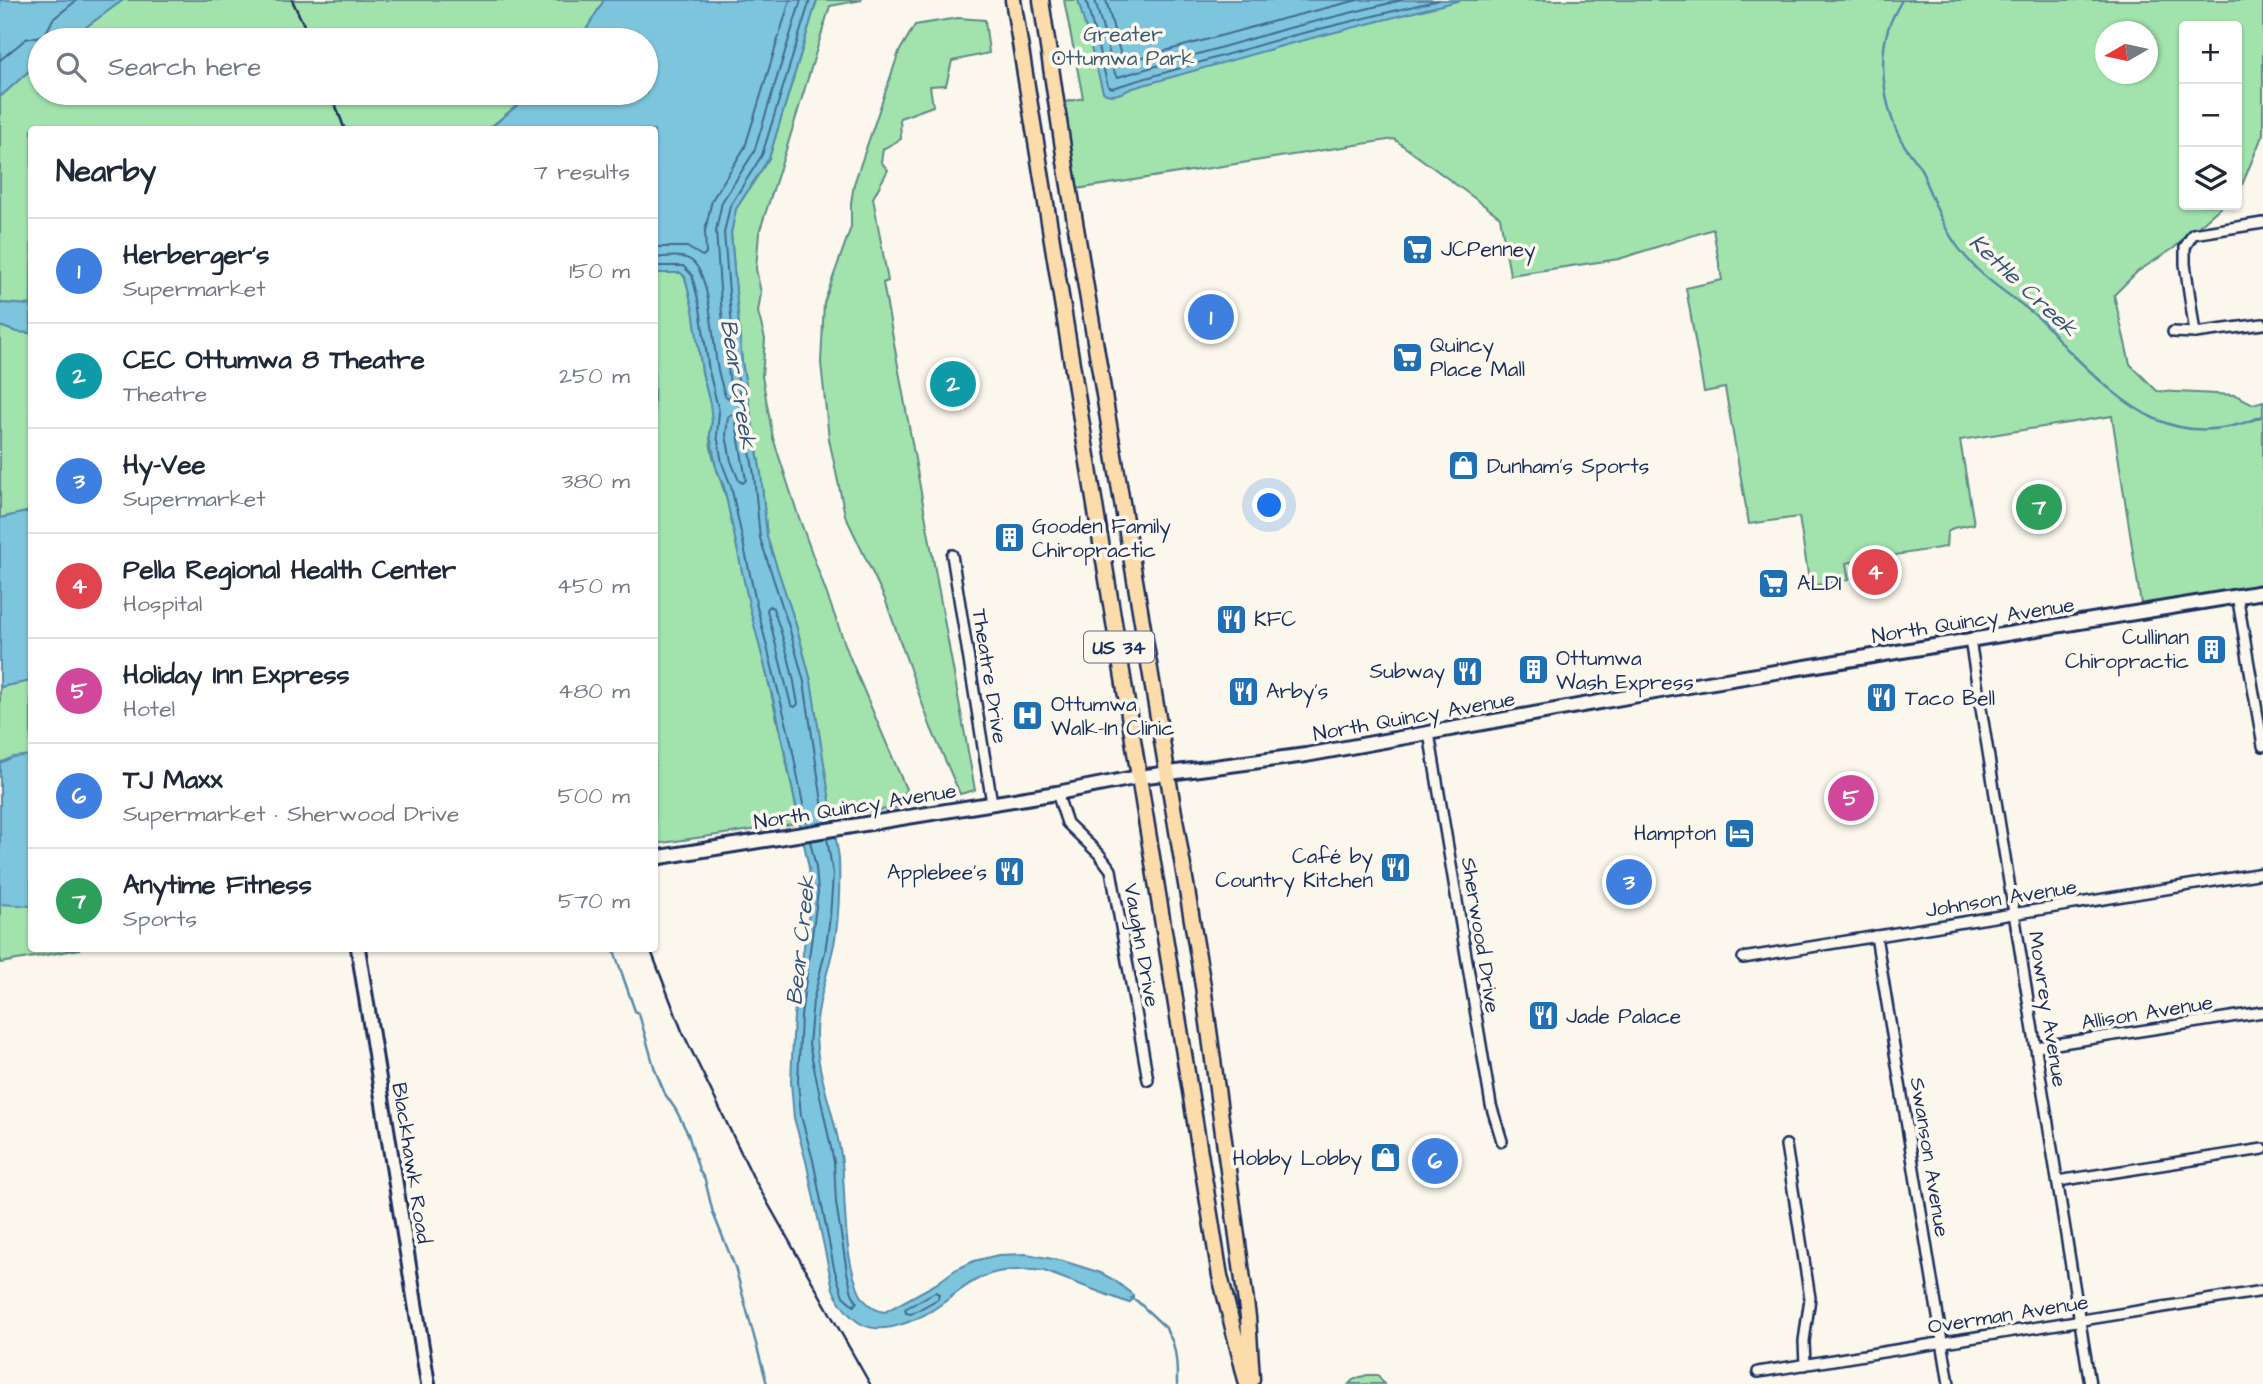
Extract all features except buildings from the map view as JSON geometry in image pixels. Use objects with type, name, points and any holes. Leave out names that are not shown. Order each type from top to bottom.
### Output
[{"type":"main road","name":"US 34","points":[[1013,0],[1220,1276],[1247,1384]]},
{"type":"main road","name":"US 34","points":[[1041,0],[1066,168],[1205,999],[1248,1317],[1252,1384]]},
{"type":"main road","name":"North Quincy Avenue","points":[[658,857],[1168,773],[1306,755],[1677,688],[2263,592]]},
{"type":"main road","name":"Blackhawk Road","points":[[359,952],[428,1384]]},
{"type":"street","points":[[2195,333],[2185,264],[2185,247],[2193,234],[2263,223]]},
{"type":"street","points":[[2173,332],[2195,333],[2263,324]]},
{"type":"street","name":"Theatre Drive","points":[[952,555],[992,803]]},
{"type":"street","points":[[2238,595],[2263,746]]},
{"type":"street","name":"Mowrey Avenue","points":[[1970,640],[2091,1384]]},
{"type":"street","name":"Sherwood Drive","points":[[1429,733],[1491,1105],[1502,1140]]},
{"type":"street","name":"Vaughn Drive","points":[[1057,793],[1068,823],[1111,870],[1148,1080]]},
{"type":"street","name":"Johnson Avenue","points":[[1744,958],[2263,873]]},
{"type":"street","name":"Swanson Avenue","points":[[1876,936],[1949,1384]]},
{"type":"street","name":"Allison Avenue","points":[[2036,1047],[2263,1012]]},
{"type":"street","points":[[1786,1144],[1810,1298],[1804,1341],[1805,1365]]},
{"type":"street","points":[[2058,1181],[2263,1149]]},
{"type":"street","name":"Overman Avenue","points":[[1758,1372],[2263,1291]]},
{"type":"green space","points":[[123,0],[604,0],[587,28],[84,28]]},
{"type":"green space","points":[[817,0],[862,0],[830,6],[759,233],[756,269],[761,293],[758,312],[765,339],[762,376],[773,438],[797,512],[850,658],[906,789],[897,808],[831,816],[811,681],[796,625],[767,538],[761,474],[742,362],[731,233],[736,209],[769,158]]},
{"type":"green space","points":[[1064,0],[2263,0],[2263,134],[2242,185],[2242,21],[2179,21],[2179,210],[2217,210],[2174,248],[2137,272],[2114,295],[2130,364],[2157,391],[2236,395],[2253,404],[2263,401],[2263,592],[2142,611],[2112,416],[1960,440],[1974,524],[1953,528],[1947,533],[1946,547],[1846,563],[1849,580],[1810,586],[1799,517],[1749,524],[1725,388],[1704,392],[1686,288],[1722,280],[1713,229],[1619,259],[1510,275],[1500,217],[1394,139],[1070,190],[1057,104],[1083,98]]},
{"type":"green space","points":[[958,18],[985,20],[989,53],[952,61],[946,85],[930,86],[933,106],[900,118],[901,139],[883,149],[881,162],[888,170],[873,198],[888,281],[883,283],[975,790],[960,794],[931,728],[885,599],[845,515],[829,439],[821,363],[824,303],[851,227],[854,184],[899,52],[915,25]]},
{"type":"green space","points":[[28,72],[28,105],[517,105],[492,126],[28,126],[28,305],[0,303],[0,97]]},
{"type":"green space","points":[[658,273],[681,273],[690,291],[703,376],[712,412],[710,442],[728,505],[799,823],[658,844]]},
{"type":"green space","points":[[0,326],[28,333],[28,512],[0,518]]},
{"type":"green space","points":[[28,682],[28,952],[63,952],[0,963],[0,687]]},
{"type":"green space","points":[[1378,1375],[1384,1384],[1349,1384],[1354,1379]]},
{"type":"water","points":[[0,0],[123,0],[84,28],[28,28],[28,72],[0,97]]},
{"type":"water","points":[[604,0],[817,0],[769,158],[736,209],[731,233],[742,362],[761,474],[767,537],[811,681],[839,858],[836,931],[816,1032],[819,1065],[842,1162],[847,1242],[858,1289],[868,1304],[885,1312],[974,1261],[998,1255],[1027,1254],[1063,1261],[1101,1273],[1133,1295],[1129,1303],[1044,1271],[1011,1270],[980,1278],[916,1319],[896,1326],[877,1328],[863,1325],[852,1317],[833,1289],[806,1161],[794,1118],[791,1082],[794,1015],[811,899],[809,868],[777,714],[750,609],[724,487],[716,467],[710,434],[710,404],[685,277],[681,273],[658,273],[658,126],[493,126],[518,105],[658,105],[658,28],[587,28]]},
{"type":"water","name":"Greater Ottumwa Park","points":[[1078,0],[1461,0],[1289,44],[1110,95],[1103,92]]},
{"type":"water","points":[[0,303],[28,305],[28,333],[0,326]]},
{"type":"water","points":[[28,512],[28,682],[0,687],[0,518]]},
{"type":"water","points":[[28,755],[28,906],[0,904],[0,763],[13,757]]},
{"type":"waterway","name":"Kettle Creek","points":[[1902,0],[1888,29],[1883,55],[1884,84],[1890,112],[1900,138],[1921,168],[1942,219],[1965,256],[1989,280],[2043,322],[2068,350],[2112,390],[2133,407],[2155,419],[2179,427],[2204,430],[2232,426],[2263,416]]},
{"type":"waterway","points":[[614,952],[635,1011],[639,1014],[655,1070],[665,1094],[688,1134],[699,1170],[705,1180],[713,1213],[735,1267],[767,1384]]},
{"type":"waterway","name":"Bear Creek","points":[[1131,1298],[1166,1328],[1174,1348],[1177,1384]]},
{"type":"railway","points":[[292,0],[305,28]]},
{"type":"railway","points":[[336,105],[343,126]]},
{"type":"railway","points":[[652,952],[682,1031],[753,1177],[870,1384]]},
{"type":"place","name":"JCPenney","points":[[1418,249]]},
{"type":"place","name":"Herberger's","points":[[1211,317]]},
{"type":"place","name":"Quincy Place Mall","points":[[1407,357]]},
{"type":"place","name":"CEC Ottumwa 8 Theatre","points":[[953,384]]},
{"type":"place","name":"Dunham's Sports","points":[[1464,466]]},
{"type":"place","name":"Anytime Fitness","points":[[2039,507]]},
{"type":"place","name":"Gooden Family Chiropractic","points":[[1009,538]]},
{"type":"place","name":"Pella Regional Health Center","points":[[1875,572]]},
{"type":"place","name":"ALDI","points":[[1774,583]]},
{"type":"place","name":"KFC","points":[[1231,619]]},
{"type":"place","name":"Cullinan Chiropractic","points":[[2212,649]]},
{"type":"place","name":"Ottumwa Wash Express","points":[[1533,670]]},
{"type":"place","name":"Subway","points":[[1468,671]]},
{"type":"place","name":"Arby's","points":[[1243,691]]},
{"type":"place","name":"Taco Bell","points":[[1882,698]]},
{"type":"place","name":"Ottumwa Walk-In Clinic","points":[[1028,716]]},
{"type":"place","name":"Holiday Inn Express","points":[[1851,798]]},
{"type":"place","name":"Hampton","points":[[1739,833]]},
{"type":"place","name":"Café by Country Kitchen","points":[[1396,868]]},
{"type":"place","name":"Applebee's","points":[[1010,872]]},
{"type":"place","name":"Hy-Vee","points":[[1629,882]]},
{"type":"place","name":"Jade Palace","points":[[1543,1016]]},
{"type":"place","name":"Hobby Lobby","points":[[1385,1158]]},
{"type":"place","name":"TJ Maxx","points":[[1435,1161]]}]
